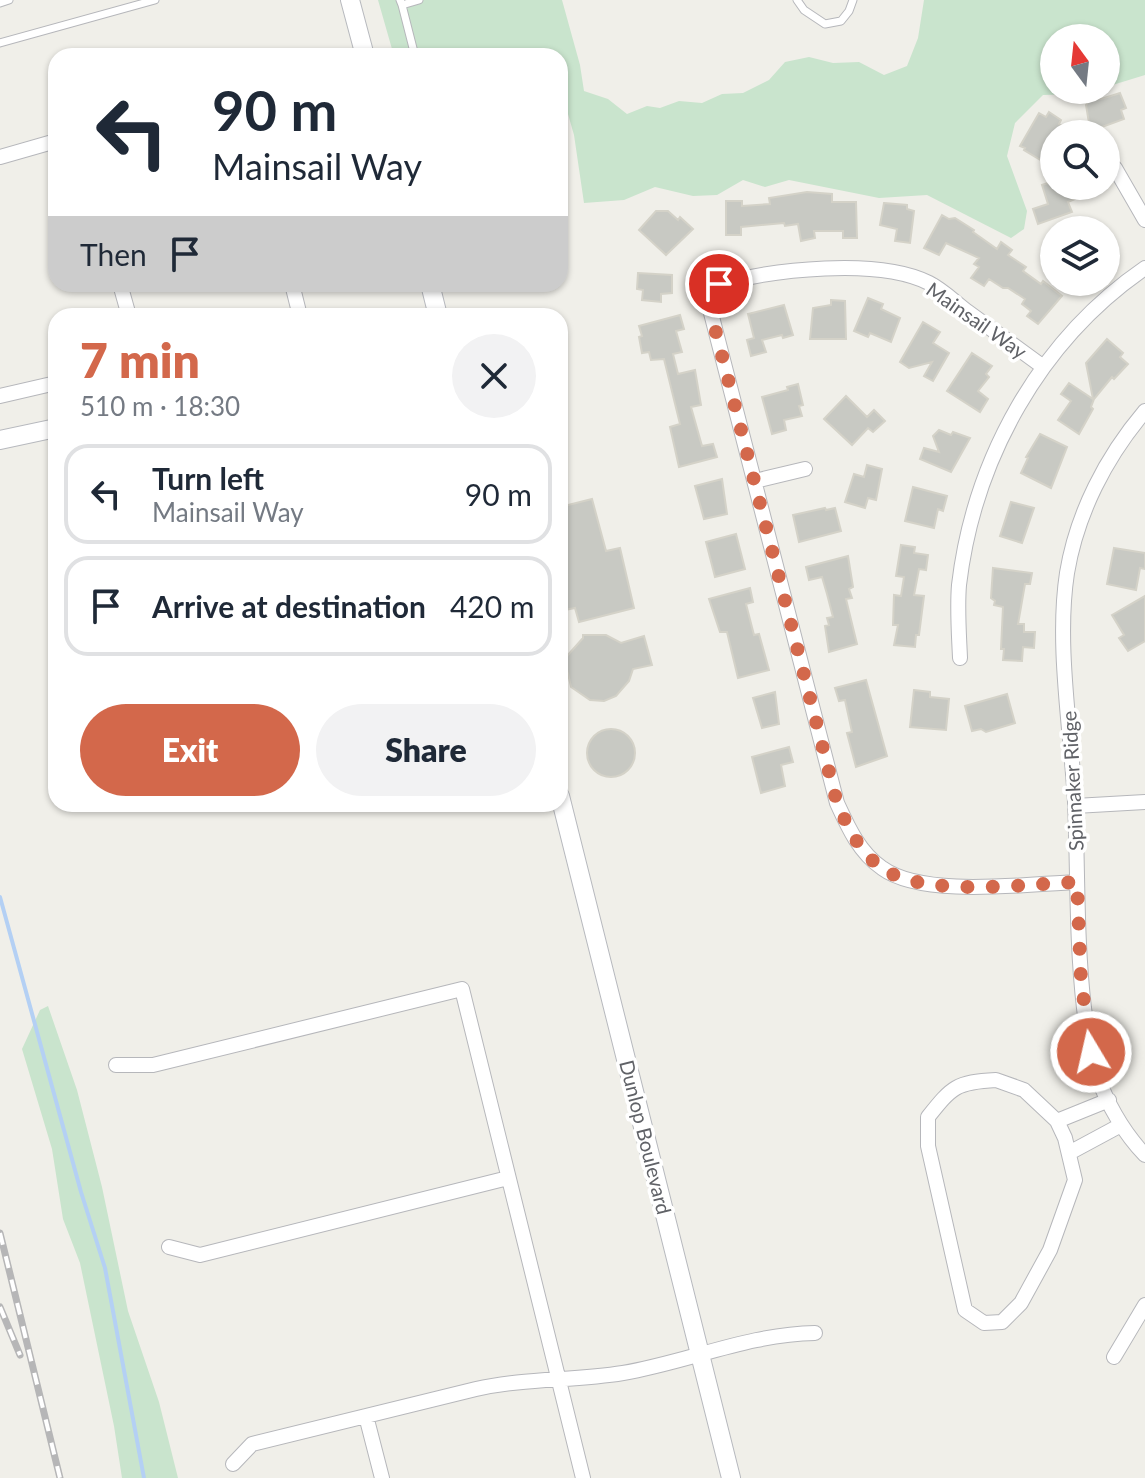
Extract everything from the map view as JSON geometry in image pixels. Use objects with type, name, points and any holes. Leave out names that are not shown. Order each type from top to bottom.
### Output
[{"type":"street","points":[[355,1],[363,48]]},
{"type":"street","points":[[0,157],[48,143]]},
{"type":"street","points":[[1120,177],[1145,220]]},
{"type":"street","name":"Mainsail Way","points":[[1042,366],[929,283],[899,273],[861,268],[830,269],[738,280],[719,284],[712,297],[711,313],[835,795],[852,838],[882,868],[912,881],[948,886],[1077,882]]},
{"type":"street","points":[[960,658],[959,589],[973,512],[994,453],[1042,366],[1103,302],[1145,268]]},
{"type":"street","points":[[0,396],[48,385]]},
{"type":"street","name":"Spinnaker Ridge","points":[[1145,411],[1127,433],[1092,492],[1068,570],[1062,619],[1075,806],[1081,980],[1087,1032],[1095,1072],[1126,1135],[1145,1155]]},
{"type":"street","points":[[0,440],[48,430]]},
{"type":"street","points":[[755,481],[805,469]]},
{"type":"street","points":[[1075,806],[1145,802]]},
{"type":"street","name":"Dunlop Boulevard","points":[[564,812],[731,1478]]},
{"type":"street","points":[[116,1065],[153,1065],[462,989],[583,1478]]},
{"type":"street","points":[[996,1080],[1024,1090],[1057,1121],[1075,1180],[1050,1250],[1021,1303],[1002,1322],[984,1323],[965,1310],[928,1146],[928,1117],[950,1090],[971,1082],[996,1080]]},
{"type":"street","points":[[1057,1121],[1109,1100]]},
{"type":"street","points":[[1069,1153],[1121,1125]]},
{"type":"street","points":[[169,1247],[200,1255],[508,1178]]},
{"type":"street","points":[[1114,1357],[1145,1305]]},
{"type":"street","points":[[233,1464],[252,1444],[501,1383],[624,1373],[781,1334],[815,1333]]},
{"type":"street","points":[[366,1416],[382,1478]]},
{"type":"lane","points":[[0,3],[9,0]]},
{"type":"lane","points":[[0,43],[155,0]]},
{"type":"lane","points":[[413,48],[401,3],[419,0]]},
{"type":"lane","points":[[797,0],[804,10],[825,24],[841,21],[853,0]]},
{"type":"green space","points":[[378,0],[562,0],[584,91],[608,99],[627,114],[647,106],[660,108],[679,101],[702,103],[722,94],[743,93],[769,80],[785,62],[809,57],[833,63],[859,62],[884,75],[907,66],[918,38],[924,0],[1145,0],[1145,75],[1120,83],[1120,24],[1040,24],[1040,98],[1015,123],[1007,156],[1027,211],[1024,229],[1011,238],[927,195],[879,198],[789,180],[765,187],[743,180],[717,195],[693,196],[655,187],[624,200],[584,203],[568,114],[568,48],[392,48]]},
{"type":"green space","points":[[48,1006],[77,1090],[102,1187],[128,1311],[159,1402],[178,1478],[122,1478],[80,1263],[63,1219],[52,1149],[22,1049],[40,1010]]},
{"type":"building","points":[[1120,93],[1126,108],[1121,110],[1124,119],[1088,120],[1086,105],[1120,104]]},
{"type":"building","points":[[1049,112],[1061,120],[1040,120],[1040,160],[1020,146],[1039,113],[1046,117]]},
{"type":"building","points":[[807,192],[832,194],[832,202],[856,202],[857,238],[843,238],[843,231],[814,231],[815,238],[801,241],[798,224],[785,226],[784,223],[741,227],[741,235],[726,235],[726,201],[742,201],[742,206],[770,204],[769,198]]},
{"type":"building","points":[[1047,200],[1073,200],[1068,202],[1072,212],[1061,216],[1040,216],[1038,224],[1033,209],[1048,204]]},
{"type":"building","points":[[884,203],[907,205],[907,209],[914,211],[910,243],[895,241],[897,229],[880,225]]},
{"type":"building","points":[[656,211],[668,211],[693,229],[666,255],[639,230]]},
{"type":"building","points":[[942,215],[955,218],[997,249],[1001,242],[1012,250],[1008,255],[1026,267],[1023,271],[1040,283],[1040,296],[1062,296],[1038,324],[1027,316],[1031,311],[1022,304],[1025,299],[989,279],[984,286],[971,278],[979,267],[974,264],[979,258],[946,243],[939,255],[924,248]]},
{"type":"building","points":[[638,273],[672,275],[672,293],[661,294],[661,302],[642,300],[643,290],[637,289]]},
{"type":"building","points":[[868,298],[883,304],[881,309],[900,318],[891,342],[870,333],[868,337],[854,331]]},
{"type":"building","points":[[831,300],[845,301],[846,339],[810,339],[813,308],[831,305]]},
{"type":"building","points":[[784,305],[793,335],[762,340],[766,352],[751,356],[747,340],[754,338],[748,314]]},
{"type":"building","points":[[680,315],[684,329],[676,331],[682,352],[673,354],[678,374],[695,370],[701,405],[691,407],[702,446],[713,444],[717,457],[679,467],[670,427],[680,424],[664,359],[651,360],[649,352],[642,353],[639,326]]},
{"type":"building","points":[[923,322],[940,332],[933,343],[949,353],[933,381],[924,376],[932,362],[909,368],[900,362]]},
{"type":"building","points":[[1107,339],[1123,353],[1120,357],[1128,364],[1114,379],[1112,377],[1094,399],[1093,409],[1079,434],[1058,420],[1071,401],[1061,394],[1069,383],[1093,399],[1086,363]]},
{"type":"building","points":[[972,353],[992,366],[986,374],[989,377],[978,391],[988,399],[980,412],[947,391]]},
{"type":"building","points":[[798,384],[802,416],[784,420],[786,430],[772,434],[762,397]]},
{"type":"building","points":[[846,396],[867,417],[874,410],[885,421],[873,432],[868,428],[852,445],[824,419]]},
{"type":"building","points":[[939,430],[970,438],[951,472],[920,459],[924,448],[939,452],[933,436]]},
{"type":"building","points":[[1040,434],[1067,447],[1051,488],[1021,473],[1026,457]]},
{"type":"building","points":[[867,465],[882,469],[876,500],[868,498],[865,508],[845,502],[854,474],[864,477]]},
{"type":"building","points":[[722,479],[727,514],[704,519],[695,486]]},
{"type":"building","points":[[913,487],[947,496],[943,511],[938,509],[934,528],[905,521]]},
{"type":"building","points":[[592,499],[606,551],[620,548],[634,608],[579,622],[575,608],[568,609],[568,505]]},
{"type":"building","points":[[1011,502],[1034,508],[1022,543],[1000,536]]},
{"type":"building","points":[[835,508],[841,531],[799,542],[793,515]]},
{"type":"building","points":[[736,534],[745,569],[715,577],[706,542]]},
{"type":"building","points":[[901,545],[915,547],[914,553],[928,555],[926,570],[919,569],[914,595],[924,596],[915,647],[894,645],[898,625],[893,625],[894,595],[901,596],[904,577],[896,576]]},
{"type":"building","points":[[1114,548],[1145,553],[1145,569],[1140,568],[1136,590],[1107,584]]},
{"type":"building","points":[[848,556],[853,587],[849,589],[852,598],[846,599],[857,644],[829,652],[825,626],[829,625],[827,618],[833,617],[827,594],[822,577],[809,580],[806,567]]},
{"type":"building","points":[[993,568],[1032,573],[1030,584],[1025,584],[1018,624],[1024,624],[1024,632],[1035,632],[1034,648],[1023,647],[1022,661],[1003,660],[1003,607],[994,605],[995,601],[991,598]]},
{"type":"building","points":[[750,588],[753,602],[746,604],[754,635],[759,634],[769,670],[738,678],[727,632],[720,632],[709,599]]},
{"type":"building","points":[[1145,596],[1145,641],[1128,651],[1119,638],[1124,635],[1112,615]]},
{"type":"building","points":[[583,635],[606,635],[621,643],[644,636],[652,665],[633,669],[629,681],[616,696],[604,701],[590,700],[571,687],[568,674],[568,655]]},
{"type":"building","points":[[866,680],[887,756],[856,767],[847,733],[852,732],[845,700],[839,701],[835,688]]},
{"type":"building","points":[[914,690],[930,692],[930,697],[949,699],[946,730],[910,727]]},
{"type":"building","points":[[775,692],[779,724],[762,728],[753,698]]},
{"type":"building","points":[[1007,694],[1015,723],[986,732],[981,729],[972,731],[965,706]]},
{"type":"building","points":[[611,729],[628,736],[635,753],[628,770],[611,777],[594,770],[587,753],[594,736]]},
{"type":"building","points":[[789,747],[793,762],[781,765],[785,786],[761,793],[752,757]]},
{"type":"waterway","points":[[0,897],[105,1268],[144,1478]]},
{"type":"railway","points":[[0,1233],[60,1478]]},
{"type":"railway","points":[[0,1307],[20,1355]]},
{"type":"route","points":[[719,284],[712,297],[711,313],[837,803],[852,838],[882,868],[912,881],[948,886],[1077,882],[1081,980],[1091,1052]]}]
